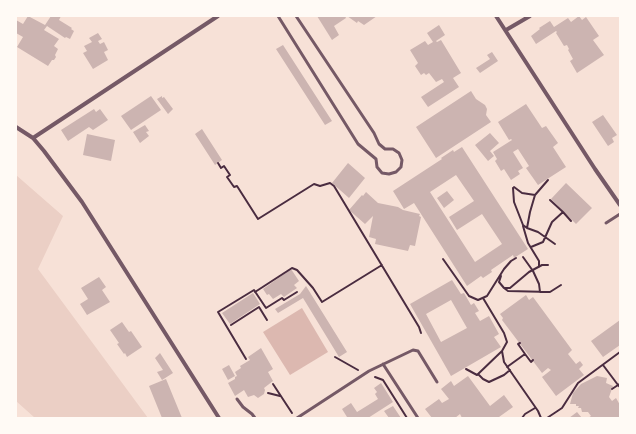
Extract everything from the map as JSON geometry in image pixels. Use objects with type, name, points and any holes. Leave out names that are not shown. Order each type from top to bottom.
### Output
[{"type":"street","points":[[33,138],[218,16]]},
{"type":"street","points":[[496,16],[620,205]]},
{"type":"street","points":[[506,30],[530,16]]},
{"type":"street","points":[[16,127],[33,138],[59,169],[82,202],[219,418]]},
{"type":"lane","points":[[278,16],[358,144],[376,159],[377,167],[382,173],[389,174],[396,172],[401,167],[402,160],[399,153],[393,149],[385,149],[379,144],[296,16]]},
{"type":"lane","points":[[606,223],[620,214]]},
{"type":"lane","points":[[296,418],[369,371],[413,350],[417,350],[437,382]]},
{"type":"lane","points":[[383,364],[418,418]]},
{"type":"lane","points":[[237,399],[255,418]]},
{"type":"path","points":[[218,163],[221,168],[224,166],[230,175],[227,177],[234,187],[237,186],[258,220],[314,184],[320,186],[330,183],[334,186],[419,326],[421,333]]},
{"type":"path","points":[[527,228],[535,195],[548,180]]},
{"type":"path","points":[[535,195],[522,194],[513,188],[514,202],[530,247],[539,261],[539,267]]},
{"type":"path","points":[[550,200],[571,221]]},
{"type":"path","points":[[530,247],[542,242],[552,222],[563,212]]},
{"type":"path","points":[[523,224],[527,228],[538,232],[555,244]]},
{"type":"path","points":[[523,257],[533,271],[539,284],[540,292]]},
{"type":"path","points":[[442,260],[469,296],[478,300],[487,296],[501,274],[511,261],[516,258]]},
{"type":"path","points":[[504,288],[510,288],[542,265],[548,265]]},
{"type":"path","points":[[246,359],[218,312],[254,290],[255,292],[292,268],[297,270],[308,282],[322,302],[382,266]]},
{"type":"path","points":[[501,274],[499,282],[508,291],[550,292],[561,285]]},
{"type":"path","points":[[255,292],[266,308],[282,298],[284,300],[297,292]]},
{"type":"path","points":[[478,374],[502,351],[507,342],[504,333],[483,298]]},
{"type":"path","points":[[231,325],[263,304]]},
{"type":"path","points":[[259,307],[267,320]]},
{"type":"path","points":[[520,343],[518,344],[531,362],[533,360]]},
{"type":"path","points":[[502,351],[504,362],[541,418]]},
{"type":"path","points":[[547,418],[562,408],[578,383],[620,352]]},
{"type":"path","points":[[507,367],[525,354]]},
{"type":"path","points":[[335,357],[358,370]]},
{"type":"path","points":[[603,365],[619,385],[612,389]]},
{"type":"path","points":[[466,369],[477,375],[478,374],[489,382],[504,375],[510,370]]},
{"type":"path","points":[[371,376],[383,380],[408,418]]},
{"type":"path","points":[[273,384],[296,418]]},
{"type":"path","points":[[268,393],[281,396]]},
{"type":"path","points":[[522,418],[525,414],[535,408]]},
{"type":"shaded area","points":[[16,175],[63,216],[38,269],[148,418],[35,418],[16,401]]},
{"type":"shaded area","points":[[302,308],[328,352],[290,375],[263,332]]},
{"type":"building","points":[[28,16],[45,25],[51,16],[61,16],[59,20],[72,28],[71,29],[74,31],[70,39],[65,38],[47,26],[44,30],[59,39],[54,46],[58,49],[55,55],[56,57],[48,66],[17,47],[23,37],[16,33],[16,20],[23,24]]},
{"type":"building","points":[[317,16],[345,16],[346,18],[334,26],[339,35],[332,40]]},
{"type":"building","points":[[347,16],[377,16],[364,25],[358,21],[357,23]]},
{"type":"building","points":[[579,16],[582,20],[586,17],[599,36],[593,40],[604,55],[577,73],[570,61],[573,59],[567,45],[564,46],[556,31],[536,44],[531,36],[540,29],[539,28],[550,21],[554,27],[568,18],[571,22]]},
{"type":"building","points":[[439,25],[445,35],[436,41],[441,40],[461,73],[453,78],[459,87],[428,107],[421,97],[444,82],[442,79],[436,82],[429,73],[426,75],[424,73],[421,75],[415,66],[418,63],[410,50],[425,41],[428,45],[433,42],[427,33]]},
{"type":"building","points":[[98,33],[102,39],[98,41],[100,44],[104,42],[108,50],[104,52],[108,60],[93,69],[83,53],[87,51],[84,46],[92,42],[89,38]]},
{"type":"building","points":[[283,45],[332,121],[325,125],[276,49]]},
{"type":"building","points":[[492,52],[498,61],[480,73],[476,68],[490,59],[487,55]]},
{"type":"building","points":[[471,91],[476,99],[485,105],[487,109],[486,115],[491,122],[436,158],[416,127]]},
{"type":"building","points":[[151,96],[161,110],[131,130],[121,116]]},
{"type":"building","points":[[162,96],[162,98],[164,97],[173,109],[168,114],[157,99]]},
{"type":"building","points":[[526,104],[542,128],[546,126],[558,143],[553,147],[566,167],[538,185],[526,168],[529,166],[518,149],[513,152],[523,168],[518,171],[520,174],[511,180],[504,169],[501,171],[495,161],[497,159],[493,152],[512,140],[509,140],[498,122]]},
{"type":"building","points":[[94,109],[96,112],[100,109],[108,120],[93,130],[89,127],[68,141],[61,130]]},
{"type":"building","points":[[603,115],[617,135],[612,138],[614,142],[608,146],[592,122]]},
{"type":"building","points":[[145,125],[149,131],[146,132],[149,136],[140,143],[133,132]]},
{"type":"building","points":[[202,129],[222,160],[215,165],[195,134]]},
{"type":"building","points":[[490,133],[499,143],[490,151],[494,156],[488,161],[475,145]]},
{"type":"building","points":[[87,134],[115,140],[111,161],[83,155]]},
{"type":"building","points":[[462,147],[528,249],[514,258],[513,255],[491,270],[492,272],[483,278],[481,276],[467,286],[414,203],[404,209],[393,191],[442,159],[441,158],[453,150],[454,152]],"holes":[[[456,175],[474,201],[449,217],[457,230],[482,214],[502,244],[475,262],[430,192]]]},
{"type":"building","points":[[348,163],[365,178],[349,198],[332,183]]},
{"type":"building","points":[[566,183],[592,208],[576,224],[551,199]]},
{"type":"building","points":[[447,191],[454,200],[444,208],[437,198]]},
{"type":"building","points":[[366,192],[378,203],[420,214],[419,216],[421,217],[415,246],[410,245],[408,251],[375,244],[376,239],[369,237],[373,216],[365,224],[349,210]]},
{"type":"building","points":[[291,269],[299,281],[294,285],[297,288],[284,297],[281,294],[273,299],[269,294],[267,295],[263,289]]},
{"type":"building","points":[[99,277],[106,287],[102,290],[110,302],[87,315],[80,304],[88,299],[81,288]]},
{"type":"building","points":[[452,280],[461,294],[464,293],[471,305],[474,303],[479,311],[475,313],[480,321],[489,316],[499,334],[494,337],[501,347],[451,376],[410,304]],"holes":[[[451,300],[467,328],[441,342],[426,314]]]},
{"type":"building","points":[[306,286],[347,352],[339,357],[303,298],[278,313],[275,309],[300,294]]},
{"type":"building","points":[[253,293],[260,304],[230,324],[222,313]]},
{"type":"building","points":[[526,295],[529,300],[533,297],[572,350],[568,354],[576,364],[580,361],[583,365],[579,369],[584,375],[556,396],[542,377],[551,370],[548,368],[542,373],[502,320],[503,318],[500,314]]},
{"type":"building","points":[[620,320],[620,345],[603,357],[591,341]]},
{"type":"building","points":[[122,322],[129,332],[131,331],[142,347],[127,357],[117,344],[119,343],[110,330]]},
{"type":"building","points":[[261,348],[273,369],[268,372],[273,381],[264,388],[264,394],[258,398],[254,395],[248,397],[244,390],[235,396],[228,383],[235,379],[237,376],[235,372],[241,368],[240,366],[250,360],[248,357]]},
{"type":"building","points":[[160,353],[173,373],[162,380],[157,372],[163,370],[155,358]]},
{"type":"building","points":[[229,365],[235,376],[228,380],[222,369]]},
{"type":"building","points":[[468,376],[490,406],[504,395],[513,407],[499,417],[500,418],[462,418],[460,414],[455,418],[432,418],[425,409],[439,399],[442,403],[449,399],[441,389],[451,381],[454,386]]},
{"type":"building","points":[[597,376],[607,378],[606,383],[613,386],[609,397],[612,401],[616,398],[620,405],[620,418],[588,418],[591,416],[588,412],[582,412],[581,408],[578,408],[579,406],[576,406],[576,404],[570,404],[573,393],[581,384]]},
{"type":"building","points":[[166,379],[182,418],[162,418],[149,386]]},
{"type":"building","points":[[381,383],[393,402],[368,418],[346,418],[347,417],[342,409],[351,403],[357,412],[378,399],[375,394],[377,392],[374,388]]},
{"type":"building","points":[[393,406],[401,418],[389,418],[384,411]]},
{"type":"building","points":[[577,412],[582,418],[569,418]]}]
